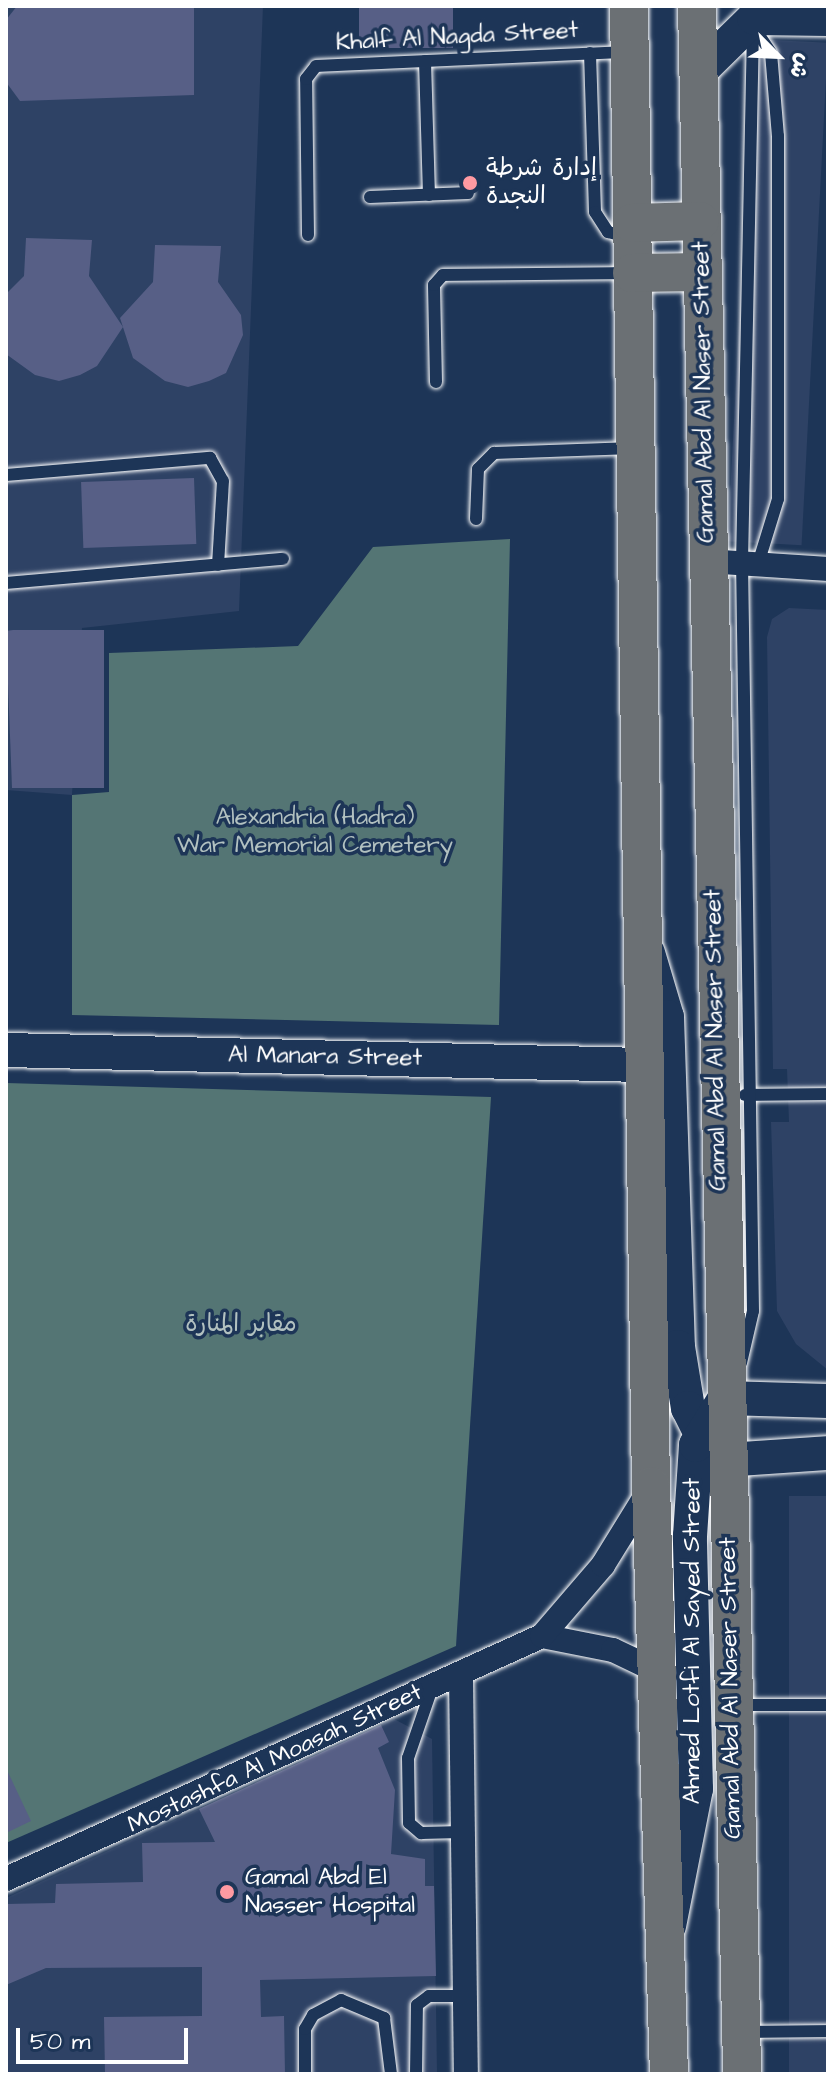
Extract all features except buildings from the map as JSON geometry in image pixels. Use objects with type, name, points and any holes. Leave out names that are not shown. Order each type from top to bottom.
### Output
[{"type":"main road","points":[[629,6],[651,1486],[669,2074]]},
{"type":"main road","name":"Gamal Abd Al Naser Street","points":[[697,6],[702,272],[736,563],[725,1398],[742,2074]]},
{"type":"main road","points":[[698,73],[753,16],[828,19]]},
{"type":"main road","points":[[632,244],[700,221]]},
{"type":"main road","points":[[632,244],[702,272]]},
{"type":"main road","name":"Ahmed Lotfi Al Sayed Street","points":[[642,938],[667,1017],[678,1347],[700,1434],[690,1536],[696,1789],[685,1874],[664,1942]]},
{"type":"main road","name":"Al Manara Street","points":[[6,1050],[644,1065]]},
{"type":"main road","points":[[725,1398],[828,1401]]},
{"type":"main road","name":"Ahmed Lotfi Al Sayed Street","points":[[700,1434],[725,1398]]},
{"type":"main road","name":"Ahmed Lotfi Al Sayed Street","points":[[700,1434],[726,1460],[828,1453]]},
{"type":"street","points":[[736,563],[828,569]]},
{"type":"street","name":"Mostashfa Al Moasah Street","points":[[6,1879],[542,1636],[603,1565],[651,1486]]},
{"type":"street","points":[[542,1636],[602,1646],[657,1671]]},
{"type":"street","points":[[461,1675],[466,2074]]},
{"type":"lane","points":[[736,563],[778,499],[778,152],[771,53],[753,16]]},
{"type":"lane","points":[[725,1398],[753,1311],[745,1095],[736,563],[753,16]]},
{"type":"lane","name":"Khalf Al Nagda Street","points":[[308,235],[308,74],[316,66],[630,52]]},
{"type":"lane","points":[[590,53],[595,212],[608,232],[632,244]]},
{"type":"lane","points":[[425,61],[429,195]]},
{"type":"lane","points":[[370,197],[468,193]]},
{"type":"lane","points":[[436,382],[434,285],[443,275],[632,244]]},
{"type":"lane","points":[[476,519],[478,469],[494,453],[635,448]]},
{"type":"lane","points":[[6,475],[210,458],[223,481],[218,565]]},
{"type":"lane","points":[[6,583],[283,559]]},
{"type":"lane","points":[[745,1095],[828,1094]]},
{"type":"lane","points":[[433,1687],[408,1758],[409,1823],[421,1833],[462,1832]]},
{"type":"lane","points":[[731,1705],[828,1705]]},
{"type":"lane","points":[[416,2074],[422,1998],[464,1996]]},
{"type":"lane","points":[[305,2074],[305,2029],[313,2015],[341,2000],[384,2018],[391,2054],[391,2074]]},
{"type":"lane","points":[[740,2032],[828,2031]]},
{"type":"lane","points":[[391,2054],[416,2053]]},
{"type":"shaded area","points":[[6,6],[263,6],[239,611],[82,628],[72,795],[6,790]]},
{"type":"shaded area","points":[[754,39],[828,43],[802,545],[728,541]]},
{"type":"shaded area","points":[[789,608],[828,610],[828,1370],[796,1344],[777,1311],[771,1122],[789,1122],[787,1069],[773,1069],[767,637],[772,619]]},
{"type":"shaded area","points":[[789,1496],[828,1496],[828,2074],[789,2074]]},
{"type":"shaded area","name":"Gamal Abd El Nasser Hospital","points":[[394,1719],[432,1739],[437,2074],[6,2074],[6,1898]]},
{"type":"green space","name":"Alexandria (Hadra) War Memorial Cemetery","points":[[510,539],[499,1025],[72,1015],[72,795],[109,792],[109,653],[298,646],[373,547]]},
{"type":"green space","name":"مقابر المنارة","points":[[6,1083],[491,1097],[456,1646],[6,1843]]},
{"type":"place","name":"إدارة شرطة النجدة","points":[[470,183]]},
{"type":"place","name":"Gamal Abd El Nasser Hospital","points":[[227,1892]]}]
